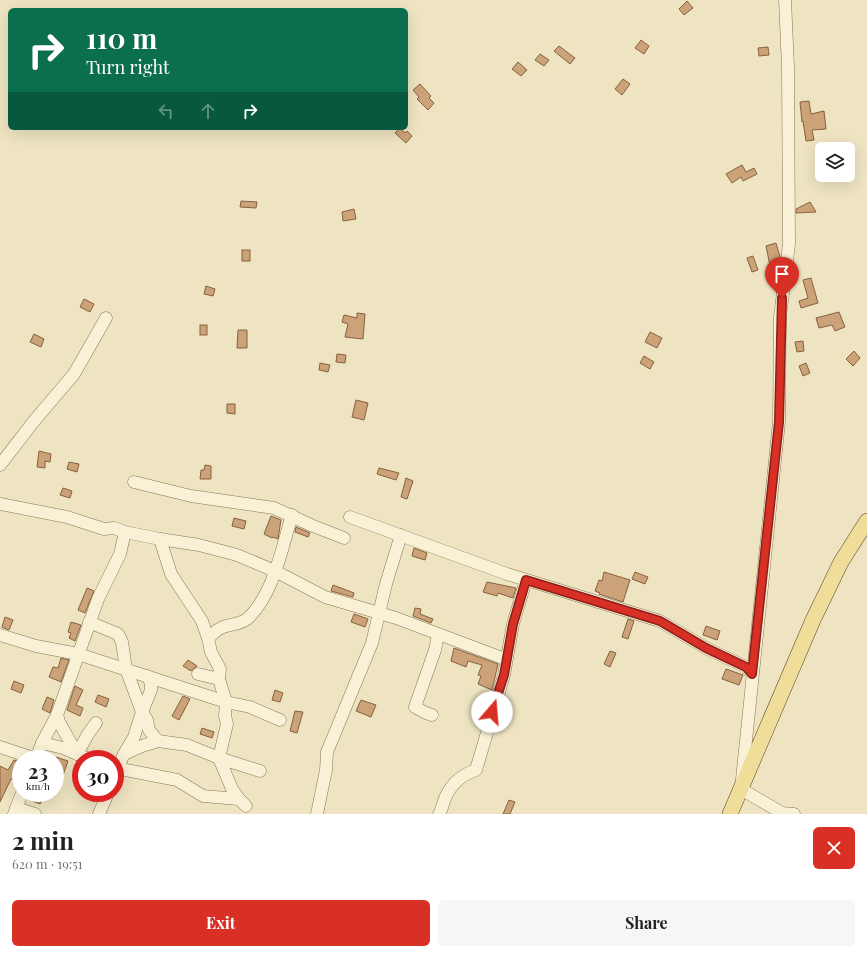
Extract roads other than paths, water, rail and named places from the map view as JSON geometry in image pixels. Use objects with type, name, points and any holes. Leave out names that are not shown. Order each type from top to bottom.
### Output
[{"type":"main road","points":[[730,814],[813,620],[841,562],[867,521]]},
{"type":"street","points":[[784,0],[788,67],[789,244],[780,317],[779,422],[741,790],[782,813],[794,814]]},
{"type":"street","points":[[0,465],[34,421],[74,374],[106,318]]},
{"type":"street","points":[[134,482],[191,496],[274,508],[344,538]]},
{"type":"street","points":[[0,504],[67,517],[104,529],[114,528],[125,532],[199,545],[237,555],[275,571],[325,597],[379,613],[505,658]]},
{"type":"street","points":[[208,638],[221,628],[238,624],[246,620],[263,600],[275,571],[292,516]]},
{"type":"street","points":[[350,517],[526,580],[660,621],[706,648],[746,667],[752,674]]},
{"type":"street","points":[[39,750],[57,715],[89,622],[102,589],[120,554],[125,532]]},
{"type":"street","points":[[317,814],[326,770],[327,752],[372,643],[401,535]]},
{"type":"street","points":[[124,768],[177,780],[203,796],[243,802],[232,789],[219,758],[227,724],[225,716],[226,702],[219,679],[220,669],[211,652],[202,621],[171,574],[160,539]]},
{"type":"street","points":[[439,814],[446,797],[455,783],[464,775],[476,770],[504,675],[505,658],[526,580]]},
{"type":"street","points":[[89,622],[118,634],[122,642],[126,669],[142,712],[147,720],[148,730],[158,741]]},
{"type":"street","points":[[0,635],[36,646],[78,654],[226,702],[250,707],[280,720]]},
{"type":"street","points":[[432,715],[415,707],[438,635]]},
{"type":"street","points":[[198,674],[219,679]]},
{"type":"street","points":[[124,754],[134,737],[151,690],[151,683],[148,676]]},
{"type":"street","points":[[57,715],[58,722],[75,750]]},
{"type":"street","points":[[79,750],[96,723]]},
{"type":"street","points":[[124,760],[142,746],[158,741],[188,742],[219,758],[260,771]]},
{"type":"street","points":[[42,743],[72,752]]},
{"type":"street","points":[[0,747],[12,751]]},
{"type":"street","points":[[99,814],[104,802]]},
{"type":"street","points":[[15,811],[35,814]]}]
